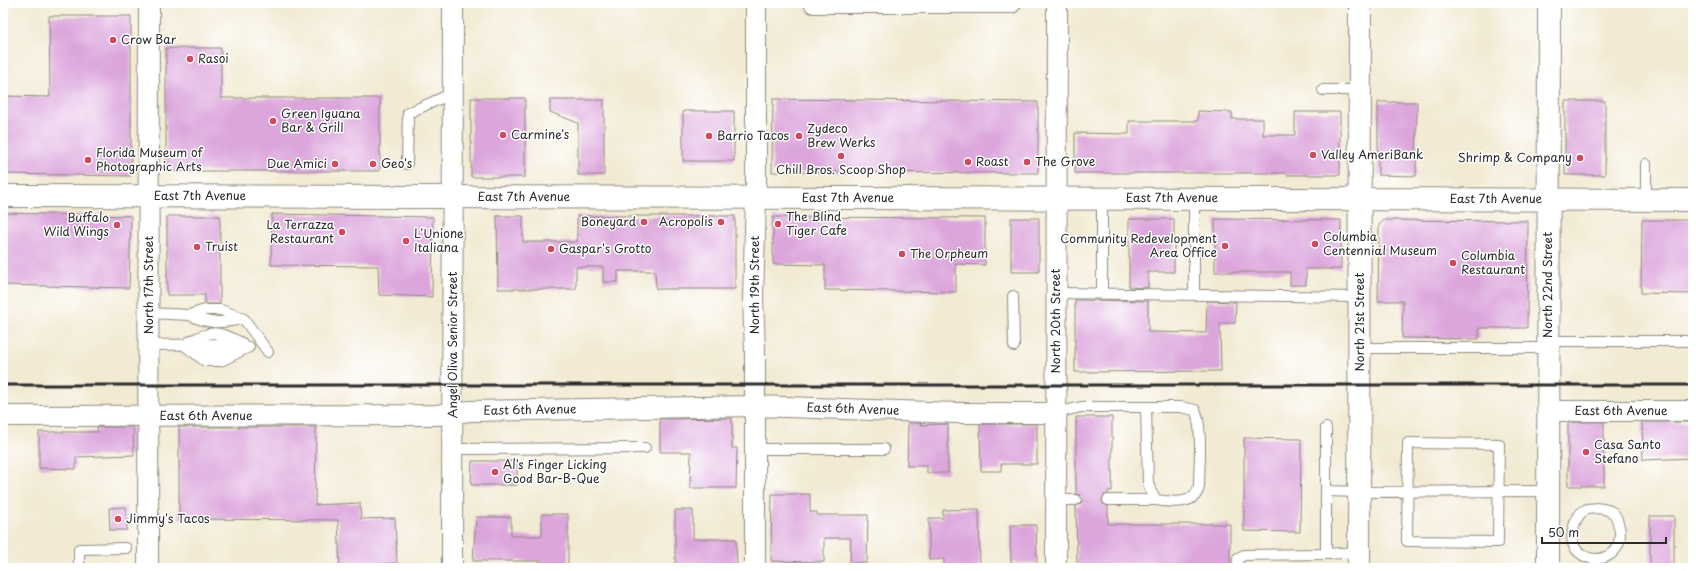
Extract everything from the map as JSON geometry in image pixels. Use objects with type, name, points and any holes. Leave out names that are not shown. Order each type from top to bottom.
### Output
[{"type":"street","name":"North 17th Street","points":[[148,568],[149,3]]},
{"type":"street","name":"Angel Oliva Senior Street","points":[[452,568],[453,3]]},
{"type":"street","name":"North 19th Street","points":[[755,568],[753,298],[756,197],[756,3]]},
{"type":"street","points":[[814,3],[1011,3]]},
{"type":"street","name":"North 20th Street","points":[[1056,568],[1057,3]]},
{"type":"street","name":"North 21st Street","points":[[1359,560],[1360,3]]},
{"type":"street","name":"North 22nd Street","points":[[1548,568],[1549,3]]},
{"type":"street","name":"East 7th Avenue","points":[[3,196],[1693,200]]},
{"type":"street","name":"East 6th Avenue","points":[[3,416],[428,415],[478,411],[755,406],[958,413],[1056,413]]},
{"type":"street","name":"East 6th Avenue","points":[[1548,411],[1693,411]]},
{"type":"lane","points":[[1323,90],[1360,90]]},
{"type":"lane","points":[[407,164],[408,113],[453,93]]},
{"type":"lane","points":[[1646,164],[1646,199]]},
{"type":"lane","points":[[1102,198],[1102,293]]},
{"type":"lane","points":[[1194,198],[1194,294]]},
{"type":"lane","points":[[1056,293],[1360,297]]},
{"type":"lane","points":[[1013,296],[1014,346]]},
{"type":"lane","points":[[149,313],[189,315],[205,322],[221,323],[244,319],[268,352]]},
{"type":"lane","points":[[184,345],[205,361],[221,361],[249,347],[259,338]]},
{"type":"lane","points":[[1360,348],[1693,341]]},
{"type":"lane","points":[[149,345],[221,344],[249,347]]},
{"type":"lane","points":[[1056,413],[1081,407],[1189,408],[1195,410],[1199,417],[1198,493],[1193,498],[1185,501],[1108,500]]},
{"type":"lane","points":[[1146,408],[1148,483],[1150,492],[1156,500]]},
{"type":"lane","points":[[1326,428],[1326,554]]},
{"type":"lane","points":[[1408,443],[1499,444],[1499,492],[1498,542],[1407,541],[1408,443]]},
{"type":"lane","points":[[452,449],[645,448]]},
{"type":"lane","points":[[755,449],[884,449]]},
{"type":"lane","points":[[1327,491],[1548,491]]},
{"type":"lane","points":[[1056,500],[1076,500]]},
{"type":"lane","points":[[1597,508],[1610,510],[1616,516],[1621,530],[1620,542],[1615,554],[1597,565],[1584,559],[1574,547],[1573,536],[1575,521],[1585,510],[1597,508]]},
{"type":"lane","points":[[79,568],[79,548],[126,548]]},
{"type":"lane","points":[[1238,568],[1238,558],[1244,555],[1326,554],[1359,560]]},
{"type":"building","points":[[49,16],[131,16],[131,176],[3,174],[3,96],[50,97]]},
{"type":"building","points":[[166,48],[221,48],[221,98],[380,98],[380,171],[166,171]]},
{"type":"building","points":[[471,98],[525,98],[525,177],[471,177]]},
{"type":"building","points":[[773,99],[1038,102],[1038,173],[772,172]]},
{"type":"building","points":[[550,100],[604,100],[604,175],[578,175],[578,123],[550,112]]},
{"type":"building","points":[[1565,101],[1605,101],[1605,175],[1565,175]]},
{"type":"building","points":[[1378,102],[1417,102],[1416,176],[1378,175]]},
{"type":"building","name":"Barrio Tacos","points":[[683,111],[734,111],[734,161],[683,161]]},
{"type":"building","points":[[1198,111],[1232,112],[1232,119],[1263,119],[1263,135],[1295,135],[1295,112],[1340,112],[1340,175],[1287,175],[1287,173],[1075,173],[1075,133],[1129,134],[1129,121],[1198,121]]},
{"type":"building","points":[[3,213],[131,216],[129,288],[3,285]]},
{"type":"building","points":[[272,214],[433,217],[432,297],[379,295],[378,266],[271,265]]},
{"type":"building","points":[[167,216],[220,216],[220,304],[205,304],[205,295],[167,295]]},
{"type":"building","points":[[497,216],[523,216],[523,242],[577,242],[577,216],[735,216],[735,289],[656,289],[655,271],[618,271],[618,282],[603,282],[603,267],[576,267],[576,289],[498,289]]},
{"type":"building","points":[[773,217],[985,218],[985,265],[956,264],[956,292],[825,290],[825,265],[773,264]]},
{"type":"building","points":[[1011,218],[1039,218],[1039,272],[1011,272]]},
{"type":"building","points":[[1129,219],[1174,219],[1174,272],[1148,272],[1148,288],[1129,287]]},
{"type":"building","points":[[1215,219],[1341,220],[1341,269],[1306,269],[1306,285],[1290,285],[1290,272],[1215,272]]},
{"type":"building","name":"Columbia Restaurant","points":[[1384,220],[1528,221],[1527,328],[1479,328],[1479,339],[1402,338],[1403,301],[1378,301],[1379,225]]},
{"type":"building","points":[[1642,220],[1693,220],[1693,294],[1641,293]]},
{"type":"building","points":[[1075,300],[1148,301],[1148,332],[1206,333],[1207,301],[1236,302],[1235,323],[1220,323],[1221,371],[1075,372]]},
{"type":"building","points":[[1076,417],[1112,417],[1112,491],[1108,491],[1108,494],[1104,495],[1102,500],[1103,504],[1108,506],[1108,524],[1230,524],[1230,568],[1077,568],[1076,506],[1081,504],[1082,500],[1080,495],[1076,494]]},
{"type":"building","points":[[732,418],[732,448],[737,448],[736,488],[690,488],[691,452],[660,452],[660,419]]},
{"type":"building","name":"Casa Santo Stefano","points":[[1568,422],[1604,422],[1604,486],[1568,486]]},
{"type":"building","points":[[1642,422],[1693,422],[1693,458],[1643,460]]},
{"type":"building","points":[[908,423],[921,423],[921,425],[948,424],[948,473],[927,473],[927,466],[907,466]]},
{"type":"building","points":[[980,424],[1037,424],[1037,464],[1001,464],[1001,471],[981,471]]},
{"type":"building","points":[[97,427],[133,427],[134,455],[76,457],[76,469],[39,468],[39,432],[98,432]]},
{"type":"building","points":[[179,427],[316,427],[315,505],[360,503],[361,519],[395,518],[397,563],[340,568],[338,520],[179,519]]},
{"type":"building","points":[[1244,438],[1301,439],[1300,532],[1244,531]]},
{"type":"building","points":[[472,461],[517,461],[517,485],[471,485]]},
{"type":"building","points":[[772,494],[810,494],[810,512],[817,512],[817,515],[868,515],[867,563],[850,563],[851,538],[824,538],[824,562],[771,561]]},
{"type":"building","name":"Jimmy's Tacos","points":[[126,507],[127,530],[110,530],[109,508]]},
{"type":"building","points":[[979,509],[980,568],[944,568],[944,559],[929,560],[929,518],[943,518],[943,510]]},
{"type":"building","points":[[675,510],[693,510],[693,539],[736,539],[737,568],[699,568],[699,565],[675,565]]},
{"type":"building","points":[[542,514],[568,514],[568,564],[542,564],[542,561],[473,561],[476,517],[511,517],[511,536],[542,536]]},
{"type":"building","points":[[1650,516],[1674,516],[1674,568],[1650,568]]},
{"type":"building","points":[[1010,525],[1036,525],[1037,563],[1011,563]]},
{"type":"railway","points":[[3,385],[1693,385]]},
{"type":"place","name":"Crow Bar","points":[[113,40]]},
{"type":"place","name":"Rasoi","points":[[190,59]]},
{"type":"place","name":"Green Iguana Bar & Grill","points":[[273,121]]},
{"type":"place","name":"Carmine's","points":[[503,135]]},
{"type":"place","name":"Barrio Tacos","points":[[709,136]]},
{"type":"place","name":"Zydeco Brew Werks","points":[[799,136]]},
{"type":"place","name":"Valley AmeriBank","points":[[1313,155]]},
{"type":"place","name":"Chill Bros. Scoop Shop","points":[[841,156]]},
{"type":"place","name":"Shrimp & Company","points":[[1580,158]]},
{"type":"place","name":"Florida Museum of Photographic Arts","points":[[88,160]]},
{"type":"place","name":"Roast","points":[[968,162]]},
{"type":"place","name":"The Grove","points":[[1027,162]]},
{"type":"place","name":"Due Amici","points":[[335,164]]},
{"type":"place","name":"Geo's","points":[[373,164]]},
{"type":"place","name":"Boneyard","points":[[644,222]]},
{"type":"place","name":"Acropolis","points":[[721,222]]},
{"type":"place","name":"The Blind Tiger Cafe","points":[[778,224]]},
{"type":"place","name":"Buffalo Wild Wings","points":[[117,225]]},
{"type":"place","name":"La Terrazza Restaurant","points":[[342,232]]},
{"type":"place","name":"L'Unione Italiana","points":[[406,241]]},
{"type":"place","name":"Columbia Centennial Museum","points":[[1315,244]]},
{"type":"place","name":"Community Redevelopment Area Office","points":[[1225,246]]},
{"type":"place","name":"Truist","points":[[197,247]]},
{"type":"place","name":"Gaspar's Grotto","points":[[551,249]]},
{"type":"place","name":"The Orpheum","points":[[902,254]]},
{"type":"place","name":"Columbia Restaurant","points":[[1453,263]]},
{"type":"place","name":"Casa Santo Stefano","points":[[1586,452]]},
{"type":"place","name":"Al's Finger Licking Good Bar-B-Que","points":[[495,472]]},
{"type":"place","name":"Jimmy's Tacos","points":[[118,519]]}]
